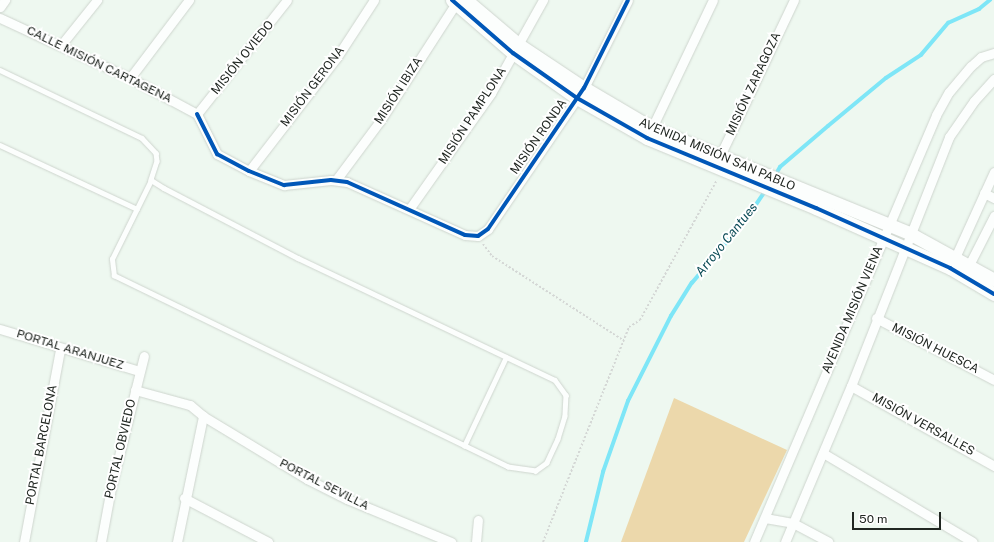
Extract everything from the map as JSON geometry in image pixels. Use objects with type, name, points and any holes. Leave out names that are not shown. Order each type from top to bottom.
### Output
[{"type":"street","points":[[0,7],[6,0]]},
{"type":"street","points":[[61,45],[98,0]]},
{"type":"street","points":[[130,78],[189,0]]},
{"type":"street","name":"MISIÓN OVIEDO","points":[[197,114],[287,0]]},
{"type":"street","name":"MISIÓN GERONA","points":[[249,171],[337,57],[374,0]]},
{"type":"street","name":"MISIÓN PAMPLONA","points":[[410,208],[491,93],[543,0]]},
{"type":"street","name":"MISIÓN RONDA","points":[[478,236],[488,229],[581,93],[628,0]]},
{"type":"street","points":[[649,133],[712,0]]},
{"type":"street","name":"MISIÓN ZARAGOZA","points":[[717,162],[794,0]]},
{"type":"street","name":"AVENIDA MISIÓN SAN PABLO","points":[[458,1],[516,49],[581,93],[649,133],[751,176],[818,202],[888,224],[909,233],[966,270],[994,280]]},
{"type":"street","name":"MISIÓN IBIZA","points":[[336,180],[380,121],[458,1]]},
{"type":"street","name":"CALLE MISIÓN CARTAGENA","points":[[0,18],[130,78],[197,114]]},
{"type":"street","name":"AVENIDA MISIÓN VIENA","points":[[754,542],[888,224],[933,122],[949,92],[981,57],[994,54]]},
{"type":"street","name":"AVENIDA MISIÓN VIENA","points":[[784,542],[851,386],[903,248],[949,137],[974,101],[994,79]]},
{"type":"street","points":[[197,114],[218,154],[249,171],[284,185],[336,180],[347,182],[410,208],[465,235],[478,236]]},
{"type":"street","points":[[952,262],[994,172]]},
{"type":"street","points":[[984,193],[994,198]]},
{"type":"street","name":"AVENIDA MISIÓN SAN PABLO","points":[[818,202],[882,239],[903,248],[952,262]]},
{"type":"street","points":[[966,270],[994,216]]},
{"type":"street","name":"AVENIDA MISIÓN SAN PABLO","points":[[966,270],[994,294]]},
{"type":"street","name":"MISIÓN HUESCA","points":[[876,318],[994,380]]},
{"type":"street","name":"PORTAL ARANJUEZ","points":[[0,329],[60,349],[139,371]]},
{"type":"street","name":"PORTAL BARCELONA","points":[[24,542],[60,349]]},
{"type":"street","name":"PORTAL OBVIEDO","points":[[101,542],[139,371],[144,356]]},
{"type":"street","name":"MISIÓN VERSALLES","points":[[851,386],[994,466]]},
{"type":"street","name":"PORTAL SEVILLA","points":[[135,390],[182,401],[195,407],[203,416],[307,479],[347,500],[451,542]]},
{"type":"street","points":[[177,542],[184,498],[203,416]]},
{"type":"street","points":[[822,453],[973,542]]},
{"type":"street","points":[[184,498],[268,542]]},
{"type":"street","points":[[765,518],[793,523],[828,542]]},
{"type":"street","points":[[476,542],[478,520]]},
{"type":"lane","points":[[0,70],[142,138],[156,153],[157,161],[151,180],[112,258],[114,276],[508,467],[536,471],[547,464],[558,439],[565,416],[566,395],[562,387],[555,380],[298,258],[151,180]]},
{"type":"lane","points":[[0,145],[137,209]]},
{"type":"lane","points":[[464,446],[506,357]]},
{"type":"path","points":[[544,542],[629,326],[640,320],[717,182],[717,162]]},
{"type":"path","points":[[478,236],[492,256],[623,340]]},
{"type":"shaded area","points":[[674,398],[787,450],[744,542],[621,542]]},
{"type":"waterway","name":"Arroyo Cantues","points":[[775,176],[780,167],[828,126],[886,78],[921,55],[948,23],[979,9],[990,0]]},
{"type":"waterway","name":"Arroyo Cantues","points":[[586,542],[603,472],[628,401],[671,316],[692,283],[747,218],[766,190]]},
{"type":"cycle path","points":[[452,0],[513,53],[577,98],[647,138],[816,208],[950,268],[994,294]]},
{"type":"cycle path","points":[[197,114],[217,154],[249,171],[284,185],[331,180],[347,182],[465,235],[478,236],[488,229],[584,88],[628,0]]}]
